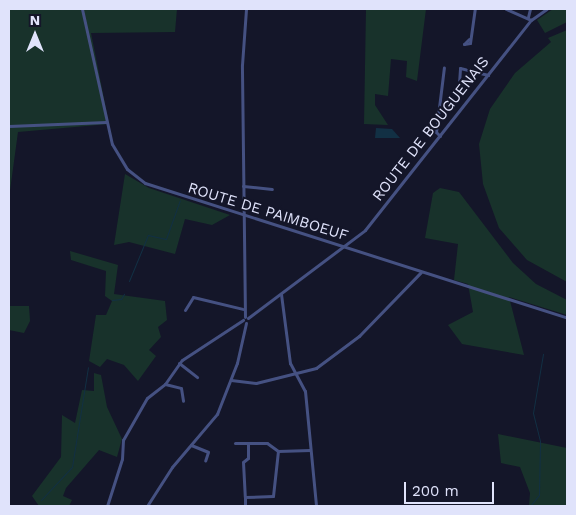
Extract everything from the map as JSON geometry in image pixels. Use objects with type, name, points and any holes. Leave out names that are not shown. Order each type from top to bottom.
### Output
[{"type":"street","name":"ROUTE DE PAIMBOEUF","points":[[82,9],[106,122],[118,157],[138,178],[161,190],[567,318]]},
{"type":"street","points":[[147,506],[170,470],[217,414],[231,380],[245,320],[243,309],[242,216],[246,9]]},
{"type":"street","points":[[469,39],[475,9]]},
{"type":"street","points":[[506,9],[530,19]]},
{"type":"street","points":[[530,9],[530,19]]},
{"type":"street","points":[[530,19],[547,9]]},
{"type":"street","name":"ROUTE DE BOUGUENAIS","points":[[179,363],[245,320],[345,248],[365,230],[530,19]]},
{"type":"street","points":[[440,136],[436,132],[444,67]]},
{"type":"street","points":[[459,82],[460,68],[488,75]]},
{"type":"street","points":[[9,126],[106,122]]},
{"type":"street","points":[[243,186],[272,189]]},
{"type":"street","points":[[231,380],[256,382],[295,375],[322,364],[358,336],[421,272]]},
{"type":"street","points":[[281,294],[295,375],[305,391],[316,506]]},
{"type":"street","points":[[185,310],[193,297],[243,309]]},
{"type":"street","points":[[107,506],[122,459],[123,440],[147,398],[165,384],[179,363],[197,377]]},
{"type":"street","points":[[165,384],[181,388],[183,401]]},
{"type":"street","points":[[235,443],[271,444],[278,451],[310,450]]},
{"type":"street","points":[[245,506],[243,462],[248,458],[248,443]]},
{"type":"street","points":[[191,445],[208,452],[205,461]]},
{"type":"street","points":[[244,498],[273,496],[278,451]]},
{"type":"green space","points":[[9,9],[177,9],[175,32],[91,33],[109,124],[18,132],[9,198]]},
{"type":"green space","points":[[366,9],[426,9],[417,81],[406,77],[407,61],[391,59],[388,96],[375,94],[375,105],[388,125],[364,124]]},
{"type":"green space","points":[[553,9],[567,9],[567,22],[545,33],[537,20]]},
{"type":"green space","points":[[567,30],[567,282],[527,260],[499,228],[483,184],[479,144],[490,109],[515,73],[551,42],[548,38]]},
{"type":"green space","points":[[125,174],[149,188],[230,215],[212,225],[185,219],[175,254],[129,242],[114,245]]},
{"type":"green space","points":[[440,188],[459,192],[513,263],[536,284],[567,300],[567,315],[509,297],[524,355],[462,344],[448,325],[473,312],[468,284],[454,280],[458,244],[425,238],[433,193]]},
{"type":"green space","points":[[70,251],[118,265],[114,294],[165,301],[167,320],[158,327],[161,337],[149,350],[156,356],[138,381],[124,365],[107,359],[100,367],[89,361],[96,315],[106,315],[112,301],[105,296],[106,271],[71,260]]},
{"type":"green space","points":[[9,306],[29,306],[30,321],[24,333],[9,330]]},
{"type":"green space","points":[[94,373],[101,375],[107,407],[122,439],[117,457],[99,450],[66,488],[63,496],[72,500],[69,506],[39,506],[32,496],[61,457],[62,415],[75,423],[82,390],[94,391]]},
{"type":"green space","points":[[498,434],[567,448],[567,506],[529,506],[530,493],[520,467],[501,463]]},
{"type":"water","points":[[376,128],[392,129],[400,138],[375,138]]},
{"type":"waterway","points":[[129,281],[148,235],[166,239],[180,200]]},
{"type":"waterway","points":[[112,300],[121,299],[124,294]]},
{"type":"waterway","points":[[530,506],[539,495],[540,441],[533,413],[543,354]]},
{"type":"waterway","points":[[41,500],[72,467],[88,367]]}]
